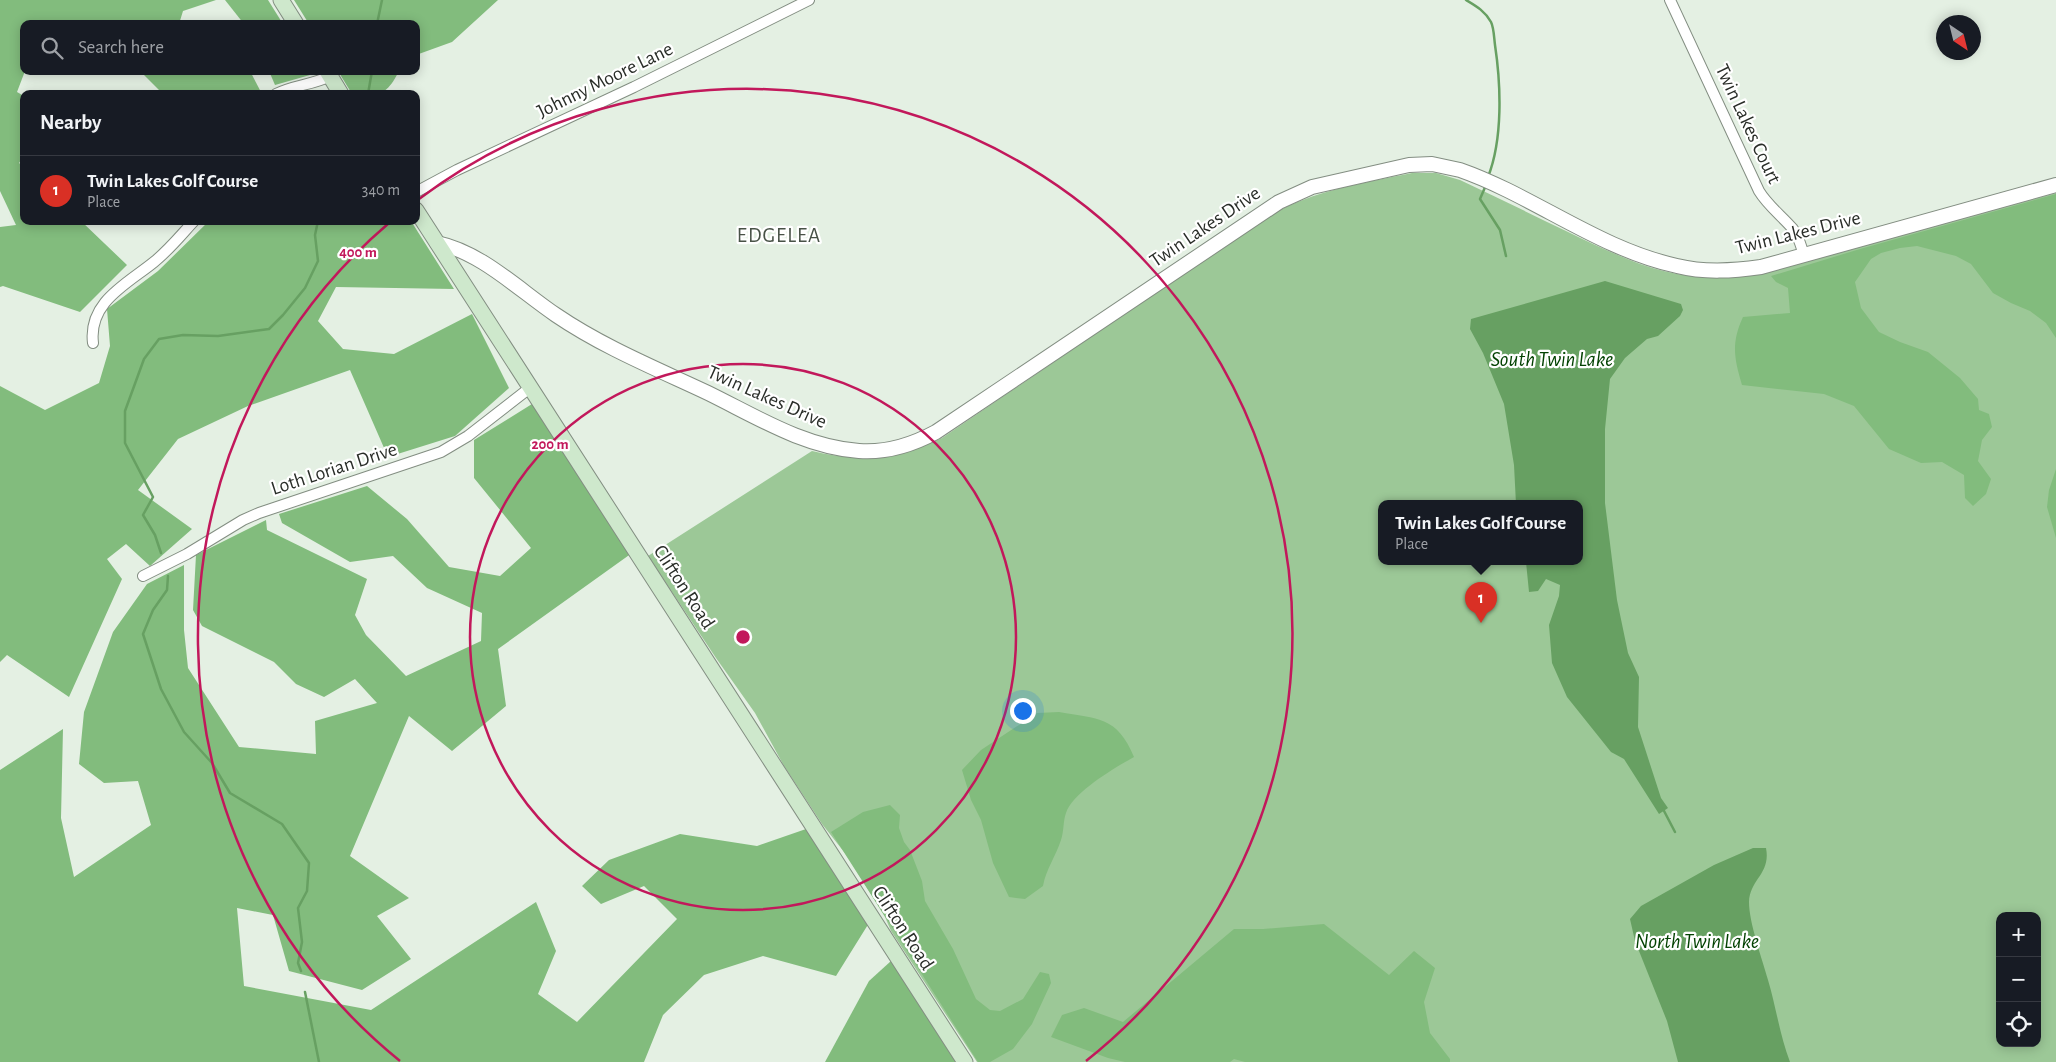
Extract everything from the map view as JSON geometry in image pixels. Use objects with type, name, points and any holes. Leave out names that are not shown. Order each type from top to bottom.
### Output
[{"type":"main road","points":[[281,0],[294,20]]},
{"type":"main road","points":[[329,75],[338,90]]},
{"type":"main road","name":"Clifton Road","points":[[420,216],[965,1062]]},
{"type":"street","name":"Johnny Moore Lane","points":[[420,190],[457,170],[634,87],[809,0]]},
{"type":"street","name":"Twin Lakes Court","points":[[1670,0],[1759,191],[1768,205],[1793,229],[1804,255]]},
{"type":"street","points":[[290,90],[318,82],[327,75]]},
{"type":"street","name":"Twin Lakes Drive","points":[[437,243],[465,251],[557,316],[596,339],[788,433],[830,447],[859,451],[879,451],[909,445],[936,432],[1241,226],[1298,192],[1319,185],[1421,164],[1444,166],[1478,177],[1606,240],[1658,261],[1678,267],[1707,270],[1738,270],[1760,267],[2056,185]]},
{"type":"street","points":[[93,342],[93,322],[105,301],[166,252],[190,225]]},
{"type":"street","name":"Loth Lorian Drive","points":[[143,576],[188,554],[243,520],[259,513],[441,452],[468,436],[531,387]]},
{"type":"shaded area","points":[[0,0],[216,0],[183,11],[180,20],[20,20],[20,75],[23,75],[17,92],[20,94],[20,225],[85,225],[127,265],[80,312],[3,286],[0,287],[0,227],[16,225],[0,191]]},
{"type":"shaded area","points":[[225,0],[268,0],[280,20],[241,20]]},
{"type":"shaded area","points":[[294,0],[498,0],[452,42],[420,54],[420,20],[306,20]]},
{"type":"shaded area","points":[[144,75],[252,75],[260,90],[159,90]]},
{"type":"shaded area","points":[[271,75],[310,75],[275,85]]},
{"type":"shaded area","points":[[340,75],[397,75],[385,90],[350,90]]},
{"type":"shaded area","points":[[1412,173],[1436,173],[1460,180],[1639,264],[1685,276],[1710,278],[1766,273],[2056,193],[2056,1062],[977,1062],[891,931],[885,917],[848,857],[822,824],[784,766],[755,713],[648,556],[812,451],[846,457],[878,456],[910,450],[942,438],[1267,217],[1302,200],[1337,189]]},
{"type":"shaded area","points":[[2056,194],[2056,338],[2046,323],[2030,311],[1993,293],[1971,264],[1956,256],[1917,246],[1900,248],[1881,253],[1871,259],[1855,282],[1861,308],[1879,332],[1928,352],[1960,378],[1978,399],[1979,410],[1989,414],[1992,427],[1982,440],[1978,461],[1991,479],[1986,494],[1973,506],[1965,498],[1964,475],[1942,462],[1921,463],[1889,449],[1854,406],[1824,394],[1742,385],[1737,367],[1735,343],[1743,317],[1790,313],[1788,288],[1776,282],[1771,276]]},
{"type":"shaded area","points":[[205,225],[414,225],[454,289],[336,287],[318,321],[343,349],[394,354],[472,314],[509,388],[455,436],[388,457],[350,370],[248,406],[178,439],[138,490],[192,529],[150,566],[126,544],[107,559],[122,579],[69,697],[7,655],[0,662],[0,386],[45,410],[99,383],[110,346],[107,309],[158,271]]},
{"type":"shaded area","points":[[532,404],[632,553],[498,649],[506,706],[452,751],[409,716],[350,856],[409,898],[377,916],[411,959],[362,990],[289,971],[273,915],[237,908],[244,986],[371,1010],[536,902],[556,951],[538,994],[577,1022],[677,919],[644,886],[601,904],[582,886],[609,860],[680,834],[757,846],[806,829],[869,923],[836,976],[763,956],[704,975],[663,1015],[644,1062],[0,1062],[0,770],[63,729],[61,818],[74,877],[151,825],[138,781],[104,783],[79,764],[84,712],[113,632],[147,584],[184,565],[184,630],[188,668],[239,747],[316,754],[315,721],[377,703],[355,679],[324,697],[296,684],[274,662],[202,626],[193,610],[196,555],[266,520],[267,530],[367,579],[355,615],[366,635],[406,676],[481,641],[482,613],[427,588],[393,556],[350,562],[282,523],[279,514],[367,486],[407,519],[449,567],[500,576],[531,548],[474,478],[474,440]]},
{"type":"shaded area","points":[[2056,469],[2056,538],[2047,507],[2049,490]]},
{"type":"shaded area","points":[[1059,712],[1085,716],[1105,722],[1121,734],[1134,757],[1096,781],[1070,805],[1065,816],[1061,840],[1046,874],[1043,886],[1025,899],[1009,897],[993,863],[981,820],[971,800],[962,770],[981,750],[1037,713]]},
{"type":"shaded area","points":[[890,805],[900,815],[899,828],[922,881],[925,901],[953,949],[976,999],[990,1010],[1000,1011],[1023,999],[1040,972],[1049,974],[1051,983],[1032,1024],[1013,1049],[990,1062],[978,1062],[831,832],[863,812]]},
{"type":"shaded area","points":[[1324,924],[1389,975],[1414,951],[1435,968],[1424,1002],[1430,1033],[1450,1059],[1450,1062],[1245,1062],[1234,1059],[1230,1062],[1125,1062],[1108,1058],[1051,1037],[1062,1015],[1084,1008],[1123,1022],[1234,929],[1263,929]]},
{"type":"shaded area","points":[[891,961],[956,1062],[825,1062],[869,981]]},
{"type":"water","name":"South Twin Lake","points":[[1605,281],[1681,304],[1683,310],[1680,316],[1658,336],[1647,339],[1625,358],[1610,379],[1605,429],[1605,503],[1617,600],[1628,653],[1639,677],[1638,727],[1661,798],[1668,808],[1659,814],[1624,759],[1611,752],[1567,697],[1552,663],[1549,625],[1559,596],[1560,585],[1546,579],[1538,591],[1529,592],[1526,565],[1583,565],[1583,500],[1516,500],[1514,465],[1504,404],[1483,353],[1470,329],[1471,319]]},
{"type":"water","name":"North Twin Lake","points":[[1753,848],[1766,848],[1767,857],[1766,864],[1750,894],[1751,920],[1790,1062],[1678,1062],[1667,1021],[1635,941],[1630,919],[1641,906],[1714,865]]},
{"type":"waterway","points":[[378,20],[382,0]]},
{"type":"waterway","points":[[1466,0],[1486,15],[1491,22],[1494,33],[1499,77],[1499,112],[1496,146],[1488,177]]},
{"type":"waterway","points":[[369,90],[371,75]]},
{"type":"waterway","points":[[1486,185],[1480,199],[1500,230],[1506,256]]},
{"type":"waterway","points":[[161,553],[155,535],[143,515],[153,497],[125,443],[125,411],[144,359],[159,339],[183,335],[218,336],[269,329],[305,288],[318,261],[315,235],[317,225]]},
{"type":"waterway","points":[[168,576],[167,590],[153,610],[143,634],[161,689],[184,732],[212,763],[230,793],[282,824],[309,863],[307,891],[298,908],[302,942],[298,963],[301,971]]},
{"type":"waterway","points":[[1663,809],[1675,832]]},
{"type":"waterway","points":[[305,992],[319,1062]]},
{"type":"place","name":"Twin Lakes Golf Course","points":[[1481,623]]},
{"type":"district","name":"EDGELEA","points":[[779,235]]}]
